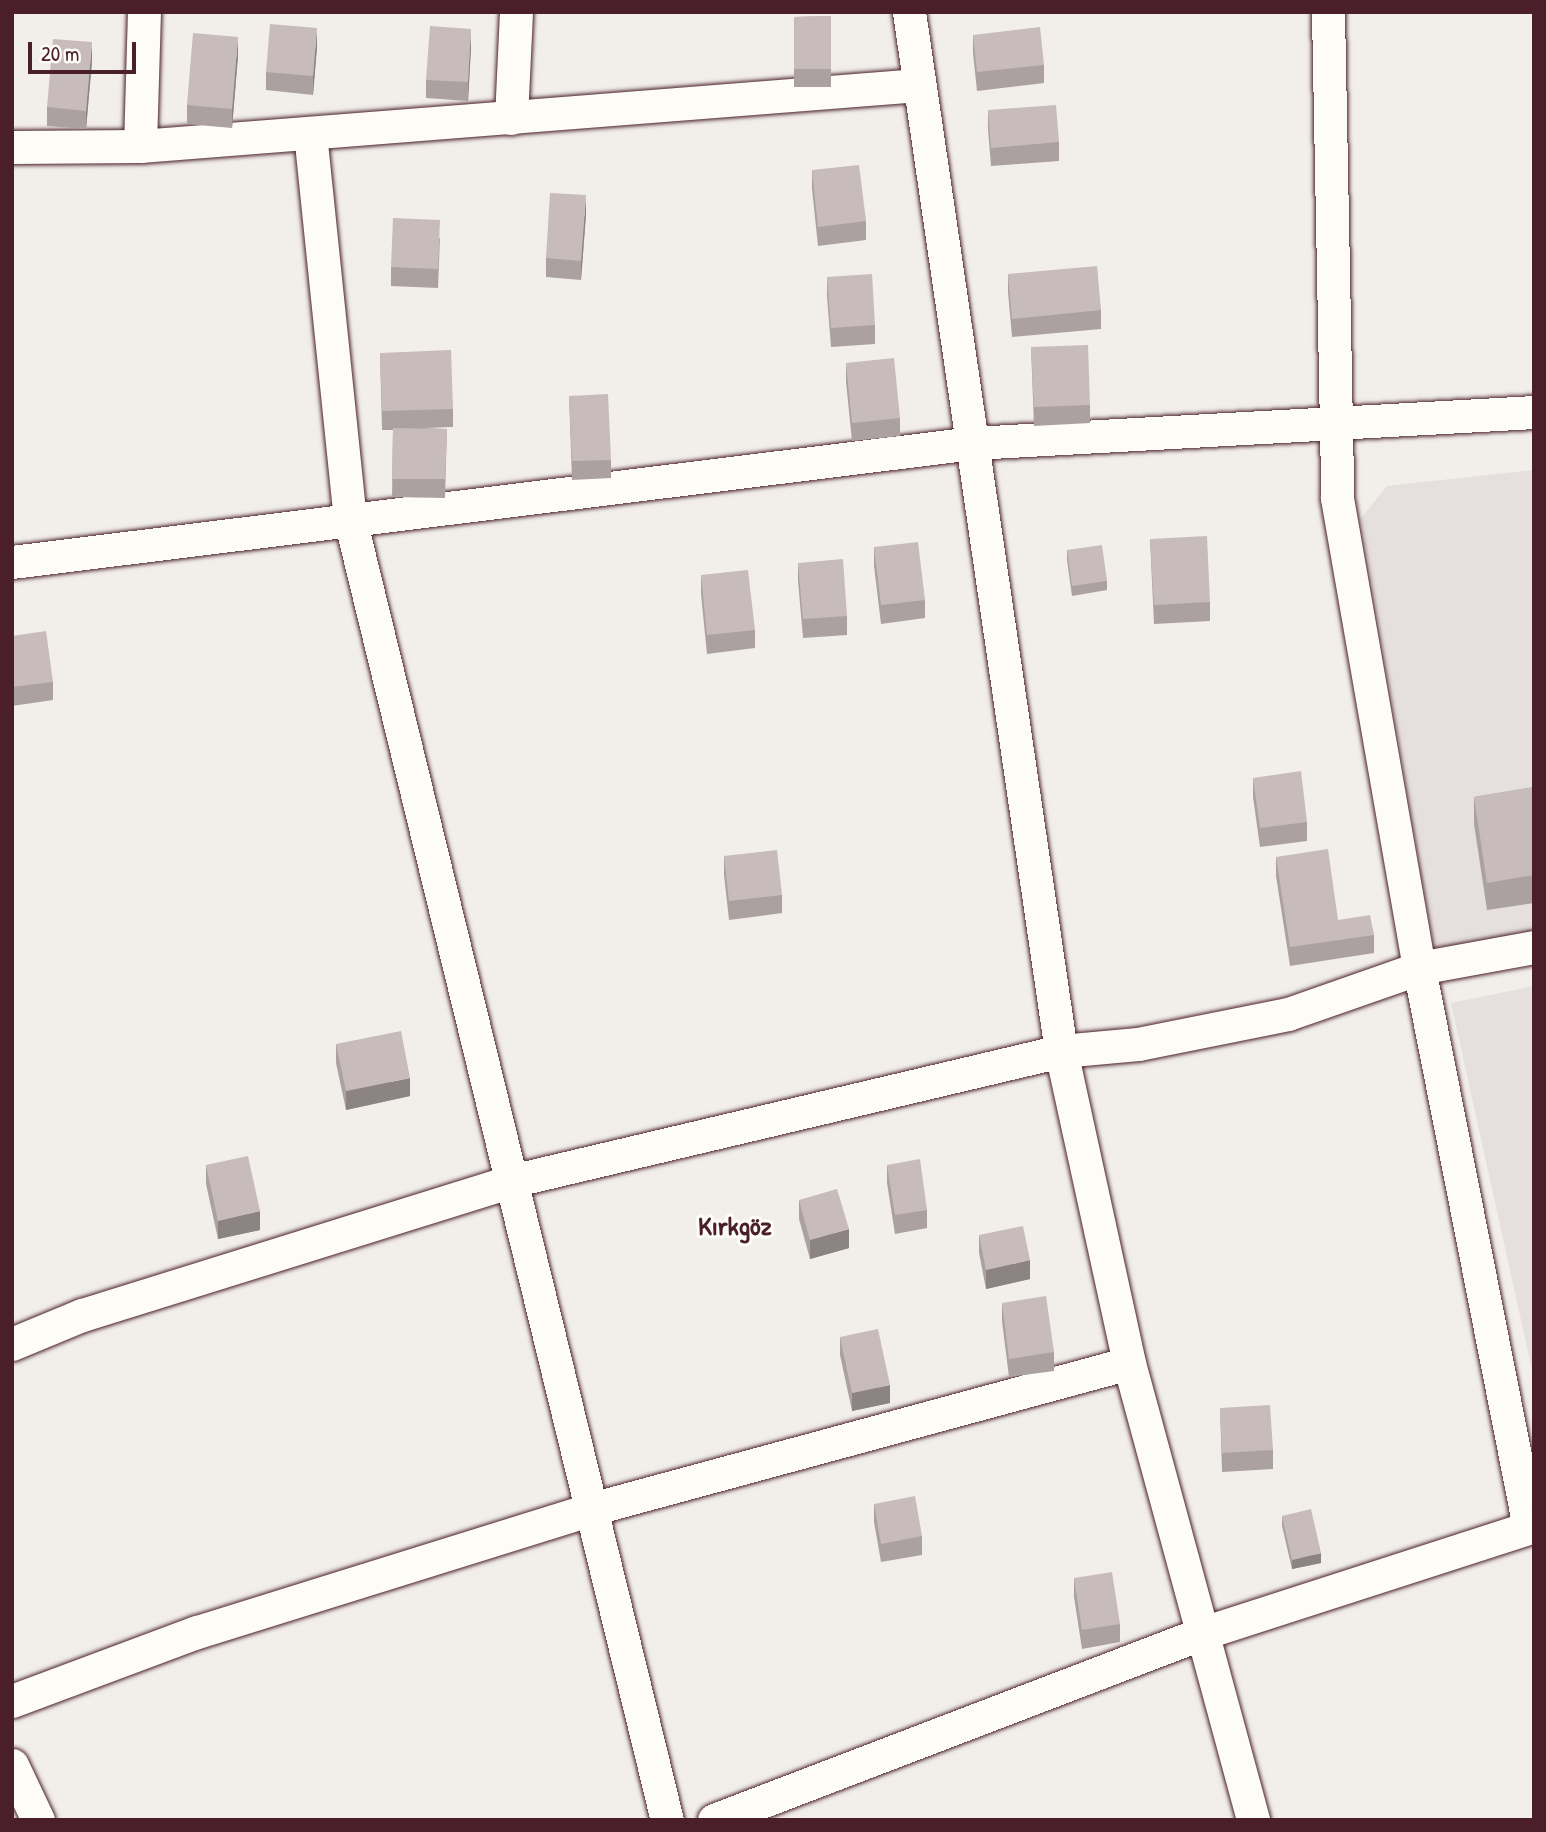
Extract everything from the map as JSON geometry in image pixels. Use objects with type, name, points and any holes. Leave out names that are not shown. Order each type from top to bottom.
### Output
[{"type":"street","points":[[140,146],[144,12]]},
{"type":"street","points":[[511,118],[516,12]]},
{"type":"street","points":[[909,12],[1061,1051],[1129,1363],[1200,1634],[1253,1820]]},
{"type":"street","points":[[714,1820],[1200,1634],[1531,1526],[1419,968],[1337,498],[1328,12]]},
{"type":"street","points":[[12,146],[140,146],[919,85]]},
{"type":"street","points":[[310,133],[350,519],[667,1820]]},
{"type":"street","points":[[12,562],[973,443],[1534,412]]},
{"type":"street","points":[[12,1344],[82,1315],[511,1181],[1061,1051],[1138,1044],[1288,1014],[1419,968],[1534,947]]},
{"type":"street","points":[[12,1701],[197,1632],[592,1509],[1129,1363]]},
{"type":"street","points":[[12,1765],[38,1820]]},
{"type":"shaded area","points":[[1534,470],[1534,933],[1435,954],[1361,518],[1387,486]]},
{"type":"shaded area","points":[[1534,986],[1534,1379],[1451,1003]]},
{"type":"building","points":[[831,16],[831,69],[794,69],[794,17]]},
{"type":"building","points":[[270,24],[317,28],[313,76],[266,72]]},
{"type":"building","points":[[430,26],[471,29],[468,82],[426,80]]},
{"type":"building","points":[[1040,27],[1044,65],[977,72],[973,35]]},
{"type":"building","points":[[193,33],[238,37],[232,109],[187,105]]},
{"type":"building","points":[[53,39],[92,42],[86,111],[47,107]]},
{"type":"building","points":[[1056,105],[1059,142],[991,148],[988,110]]},
{"type":"building","points":[[859,165],[866,221],[818,227],[812,170]]},
{"type":"building","points":[[550,193],[586,195],[581,261],[546,258]]},
{"type":"building","points":[[393,218],[440,220],[438,269],[391,267]]},
{"type":"building","points":[[1097,266],[1101,310],[1012,319],[1008,274]]},
{"type":"building","points":[[872,274],[875,325],[831,328],[827,277]]},
{"type":"building","points":[[1088,345],[1090,405],[1034,407],[1031,347]]},
{"type":"building","points":[[451,350],[453,409],[382,411],[380,353]]},
{"type":"building","points":[[894,358],[900,418],[852,423],[846,363]]},
{"type":"building","points":[[608,394],[611,460],[572,461],[569,396]]},
{"type":"building","points":[[393,428],[447,429],[445,479],[392,479]]},
{"type":"building","points":[[1207,536],[1210,602],[1154,605],[1150,539]]},
{"type":"building","points":[[918,542],[925,600],[881,605],[874,547]]},
{"type":"building","points":[[1102,545],[1107,581],[1072,586],[1067,550]]},
{"type":"building","points":[[843,559],[847,616],[803,619],[798,563]]},
{"type":"building","points":[[748,570],[755,630],[707,635],[701,575]]},
{"type":"building","points":[[46,631],[53,682],[12,687],[12,636]]},
{"type":"building","points":[[1301,771],[1307,822],[1260,828],[1253,778]]},
{"type":"building","points":[[1534,787],[1534,875],[1487,883],[1474,797]]},
{"type":"building","points":[[1328,849],[1338,920],[1370,915],[1374,935],[1290,947],[1276,857]]},
{"type":"building","points":[[777,850],[782,895],[729,901],[724,856]]},
{"type":"building","points":[[401,1031],[410,1078],[346,1091],[336,1044]]},
{"type":"building","points":[[248,1156],[260,1211],[218,1221],[206,1165]]},
{"type":"building","points":[[920,1159],[927,1210],[895,1215],[887,1165]]},
{"type":"building","points":[[837,1189],[849,1229],[810,1240],[799,1200]]},
{"type":"building","points":[[1023,1226],[1030,1260],[986,1270],[979,1235]]},
{"type":"building","points":[[1046,1296],[1054,1352],[1009,1359],[1002,1303]]},
{"type":"building","points":[[878,1329],[890,1385],[852,1393],[840,1337]]},
{"type":"building","points":[[1270,1405],[1273,1450],[1222,1453],[1220,1408]]},
{"type":"building","points":[[915,1496],[922,1536],[881,1544],[874,1504]]},
{"type":"building","points":[[1311,1509],[1321,1553],[1292,1560],[1282,1516]]},
{"type":"building","points":[[1112,1572],[1120,1624],[1082,1630],[1074,1578]]},
{"type":"district","name":"Kırkgöz","points":[[735,1226]]}]
